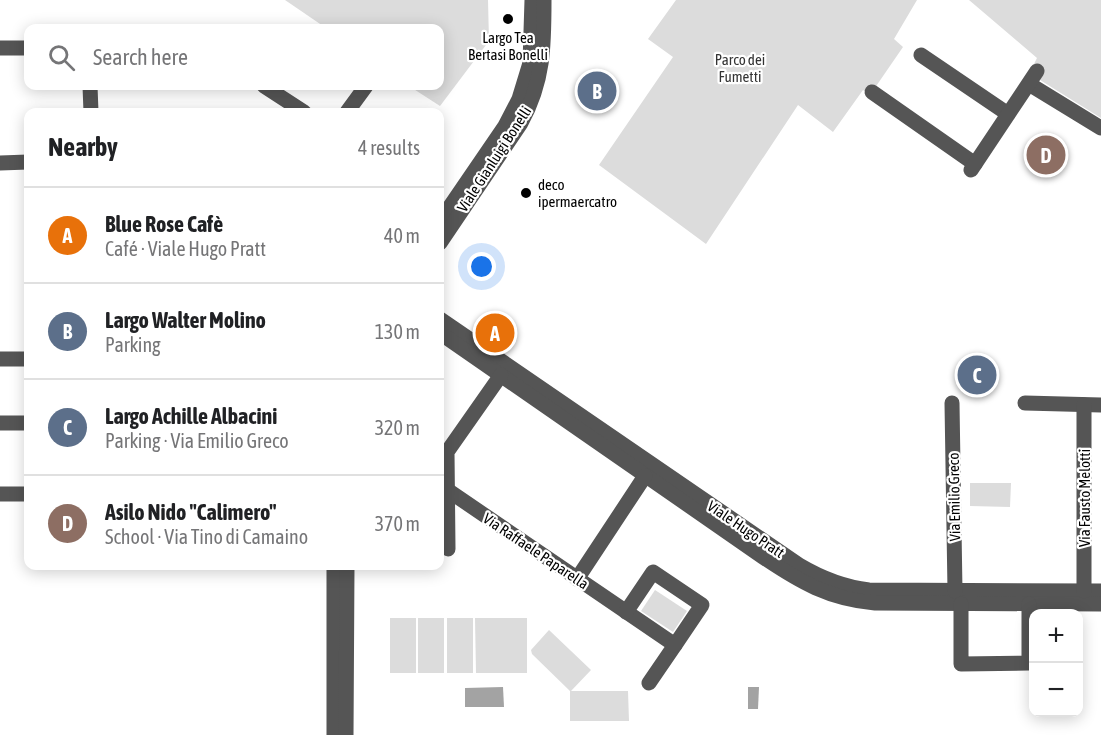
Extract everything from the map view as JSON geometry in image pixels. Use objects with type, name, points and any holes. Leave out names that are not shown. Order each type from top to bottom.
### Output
[{"type":"street","name":"Viale Gianluigi Bonelli","points":[[444,215],[504,126],[519,99],[530,63],[532,0]]},
{"type":"street","name":"Viale Gianluigi Bonelli","points":[[444,237],[521,123],[531,104],[543,63],[544,0]]},
{"type":"street","points":[[0,48],[24,48]]},
{"type":"street","points":[[921,56],[1008,114]]},
{"type":"street","points":[[872,92],[973,167],[1033,77],[1101,128]]},
{"type":"street","points":[[90,90],[91,108]]},
{"type":"street","points":[[270,90],[298,108]]},
{"type":"street","points":[[350,108],[363,90]]},
{"type":"street","points":[[0,163],[24,162]]},
{"type":"street","name":"Viale Hugo Pratt","points":[[444,322],[810,572],[836,583],[869,590],[1029,604],[1101,604]]},
{"type":"street","name":"Viale Hugo Pratt","points":[[444,336],[783,571],[817,590],[851,600],[875,603],[1101,591]]},
{"type":"street","points":[[0,359],[24,359]]},
{"type":"street","points":[[448,549],[447,452],[501,375]]},
{"type":"street","name":"Via Emilio Greco","points":[[952,403],[961,664],[1029,663],[1029,604]]},
{"type":"street","points":[[1025,404],[1101,405]]},
{"type":"street","name":"Via Fausto Melotti","points":[[1084,405],[1084,591]]},
{"type":"street","points":[[0,423],[24,423]]},
{"type":"street","points":[[577,579],[645,476]]},
{"type":"street","name":"Via Raffaele Paparella","points":[[446,489],[675,645]]},
{"type":"street","points":[[0,494],[24,494]]},
{"type":"street","points":[[334,570],[334,735]]},
{"type":"street","points":[[346,735],[347,570]]},
{"type":"street","points":[[626,612],[654,572],[702,605],[649,683]]},
{"type":"green space","points":[[285,0],[488,0],[489,41],[440,106],[415,90],[444,90],[444,24],[320,24]]},
{"type":"green space","name":"Parco dei Fumetti","points":[[676,0],[917,0],[894,39],[903,47],[870,95],[863,90],[833,132],[798,105],[706,244],[599,165],[673,57],[648,39]]},
{"type":"green space","points":[[969,0],[1101,0],[1101,118],[1040,80],[1043,73],[1033,66],[1037,58]]},
{"type":"green space","points":[[970,483],[1011,483],[1010,507],[970,506]]},
{"type":"green space","points":[[655,590],[687,611],[673,632],[641,611]]},
{"type":"green space","points":[[390,618],[416,618],[416,673],[390,673]]},
{"type":"green space","points":[[418,618],[444,618],[444,673],[418,673]]},
{"type":"green space","points":[[447,618],[473,618],[473,673],[447,673]]},
{"type":"green space","points":[[475,618],[527,618],[527,673],[476,673]]},
{"type":"green space","points":[[549,630],[591,670],[571,691],[628,691],[629,721],[570,721],[570,691],[532,654],[531,650]]},
{"type":"shaded area","points":[[503,687],[504,707],[465,707],[465,688]]},
{"type":"shaded area","points":[[748,687],[759,687],[758,709],[748,709]]},
{"type":"place","name":"Largo Tea Bertasi Bonelli","points":[[508,19]]},
{"type":"place","name":"Largo Walter Molino","points":[[597,91]]},
{"type":"place","name":"Asilo Nido \"Calimero\"","points":[[1046,155]]},
{"type":"place","name":"deco ipermaercatro","points":[[526,193]]},
{"type":"place","name":"Blue Rose Cafè","points":[[495,333]]},
{"type":"place","name":"Largo Achille Albacini","points":[[977,375]]}]
